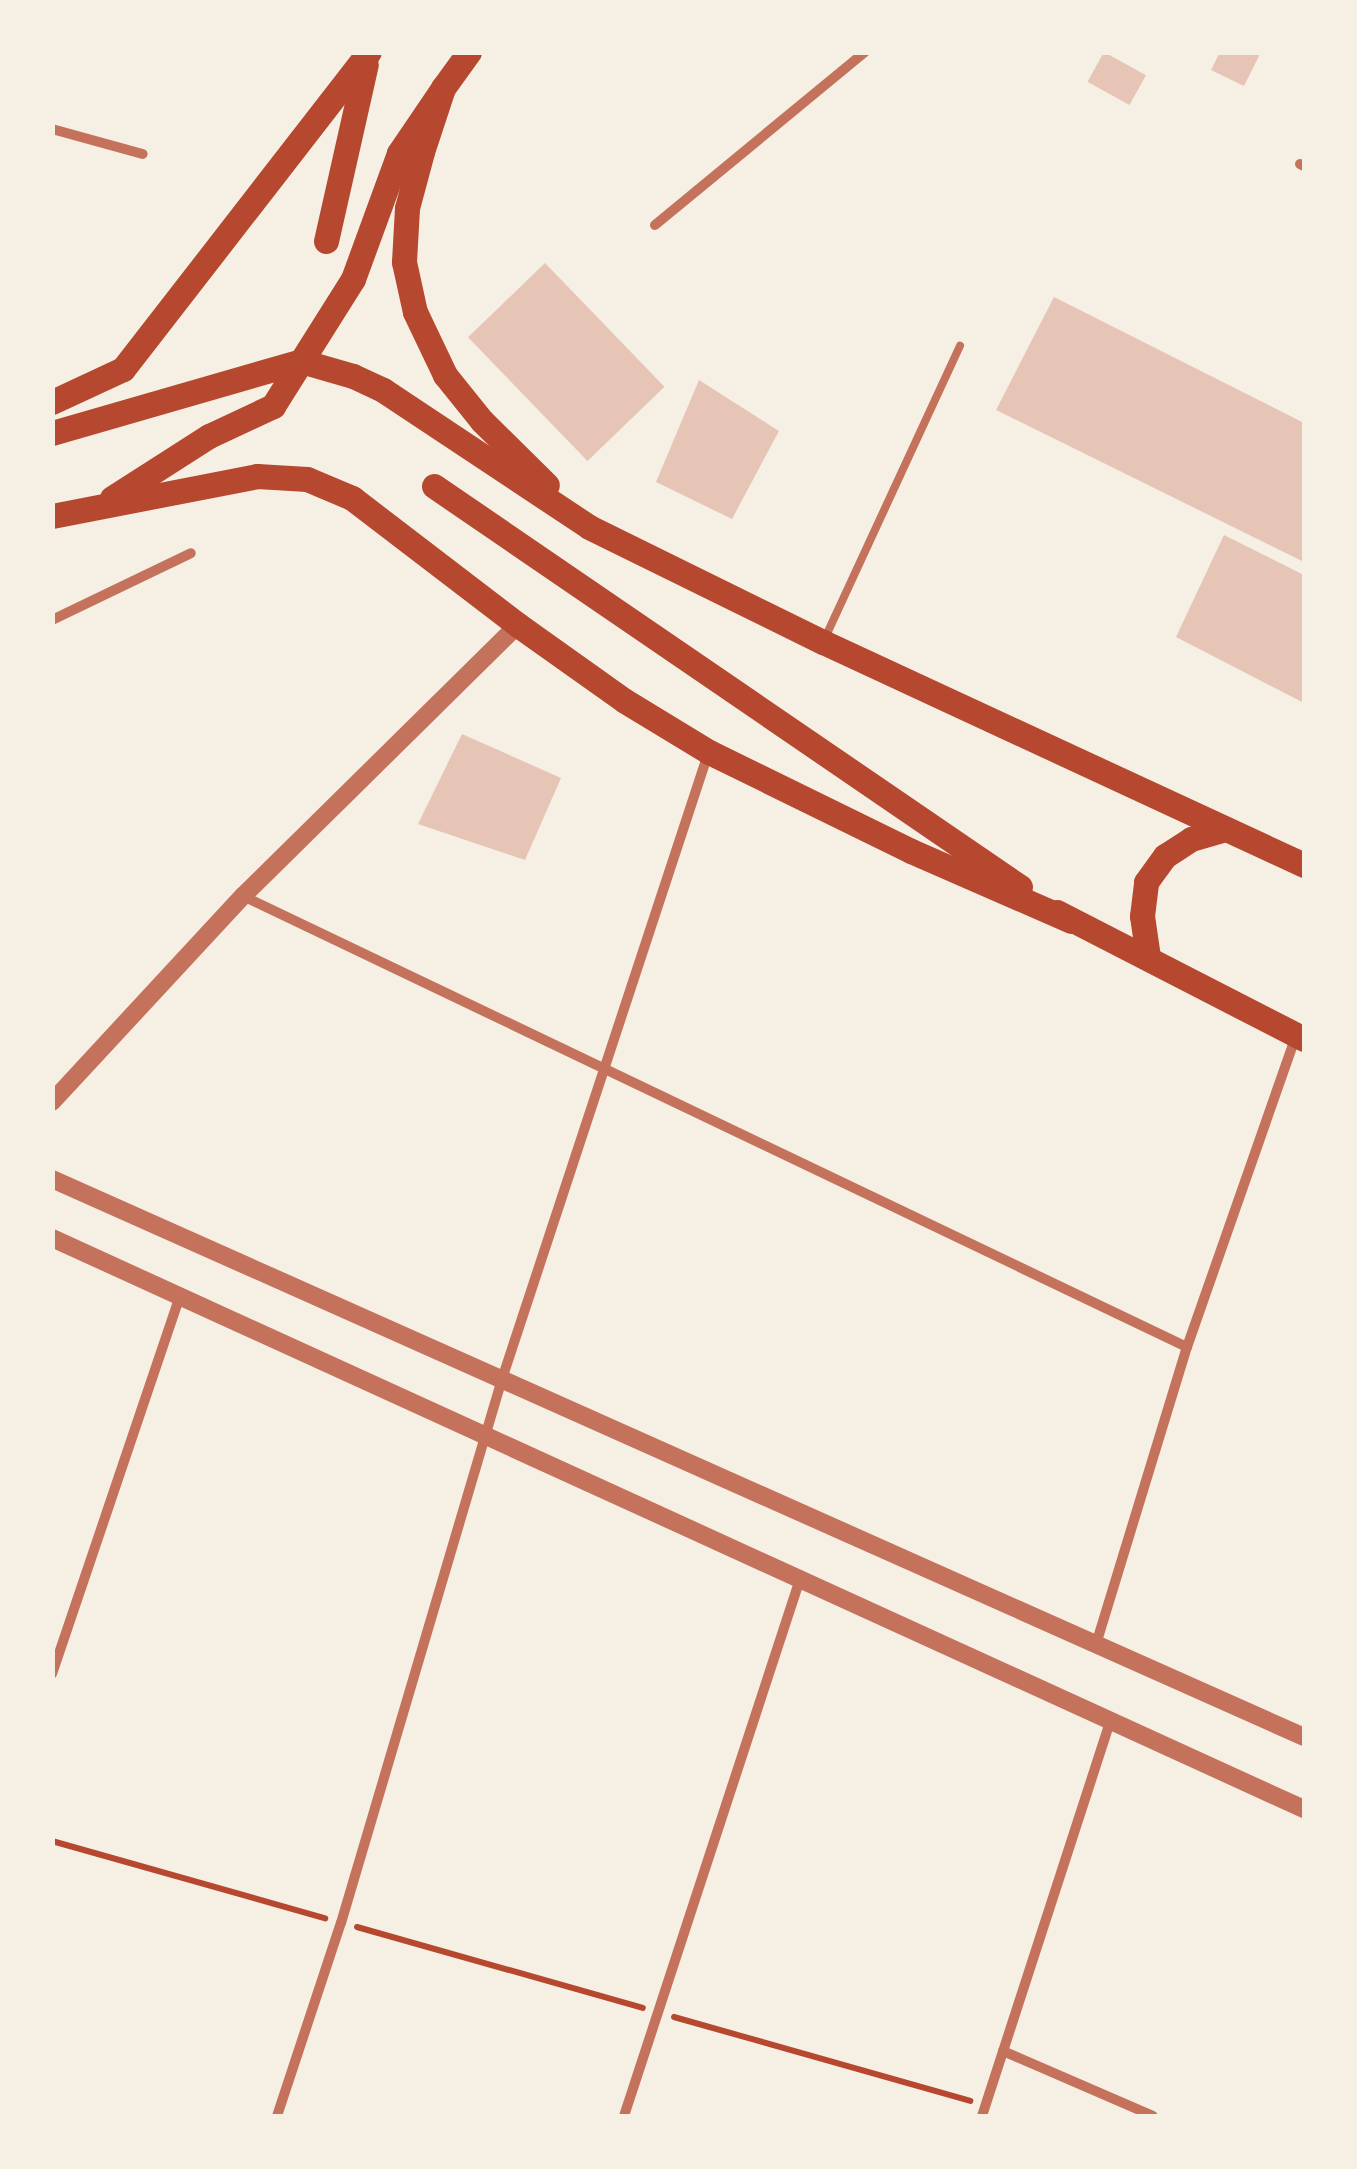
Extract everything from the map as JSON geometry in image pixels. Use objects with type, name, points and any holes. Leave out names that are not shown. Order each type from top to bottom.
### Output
[{"type":"main road","points":[[100,506],[210,436],[273,406],[353,278],[399,153],[469,52]]},
{"type":"main road","points":[[326,241],[369,53]]},
{"type":"main road","points":[[52,402],[123,369],[369,53]]},
{"type":"main road","points":[[443,88],[407,208],[404,262],[414,312],[445,375],[482,421],[589,527]]},
{"type":"main road","points":[[52,433],[300,361],[383,390],[589,527],[823,642],[1304,864]]},
{"type":"main road","points":[[52,516],[257,476],[307,479],[352,498],[518,626],[709,752],[911,851],[1148,956],[1300,1037]]},
{"type":"main road","points":[[434,486],[1071,922]]},
{"type":"main road","points":[[1148,956],[1142,916],[1146,882],[1166,856],[1191,839],[1226,829]]},
{"type":"street","points":[[656,225],[865,52]]},
{"type":"street","points":[[52,130],[143,154]]},
{"type":"street","points":[[52,620],[191,552]]},
{"type":"street","points":[[53,1100],[243,896],[518,626]]},
{"type":"street","points":[[277,2116],[341,1923],[502,1379],[709,752]]},
{"type":"street","points":[[243,896],[1187,1347]]},
{"type":"street","points":[[1097,1641],[1187,1347],[1300,1037]]},
{"type":"street","points":[[52,1179],[1097,1641],[1304,1737]]},
{"type":"street","points":[[52,1238],[1304,1809]]},
{"type":"street","points":[[52,1674],[179,1299]]},
{"type":"street","points":[[624,2116],[800,1579]]},
{"type":"street","points":[[984,2111],[1110,1721]]},
{"type":"street","points":[[1003,2051],[1152,2116]]},
{"type":"lane","points":[[823,642],[960,346]]},
{"type":"path","points":[[52,1841],[656,2012],[984,2111]]},
{"type":"building","points":[[1104,52],[1146,75],[1129,105],[1088,82]]},
{"type":"building","points":[[1220,52],[1261,52],[1244,86],[1211,70]]},
{"type":"building","points":[[545,263],[664,387],[588,461],[468,337]]},
{"type":"building","points":[[1054,297],[1304,423],[1304,562],[996,410]]},
{"type":"building","points":[[699,380],[779,431],[732,519],[656,482]]},
{"type":"building","points":[[1224,535],[1304,575],[1304,703],[1176,637]]},
{"type":"building","points":[[462,734],[561,778],[525,860],[418,824]]}]
